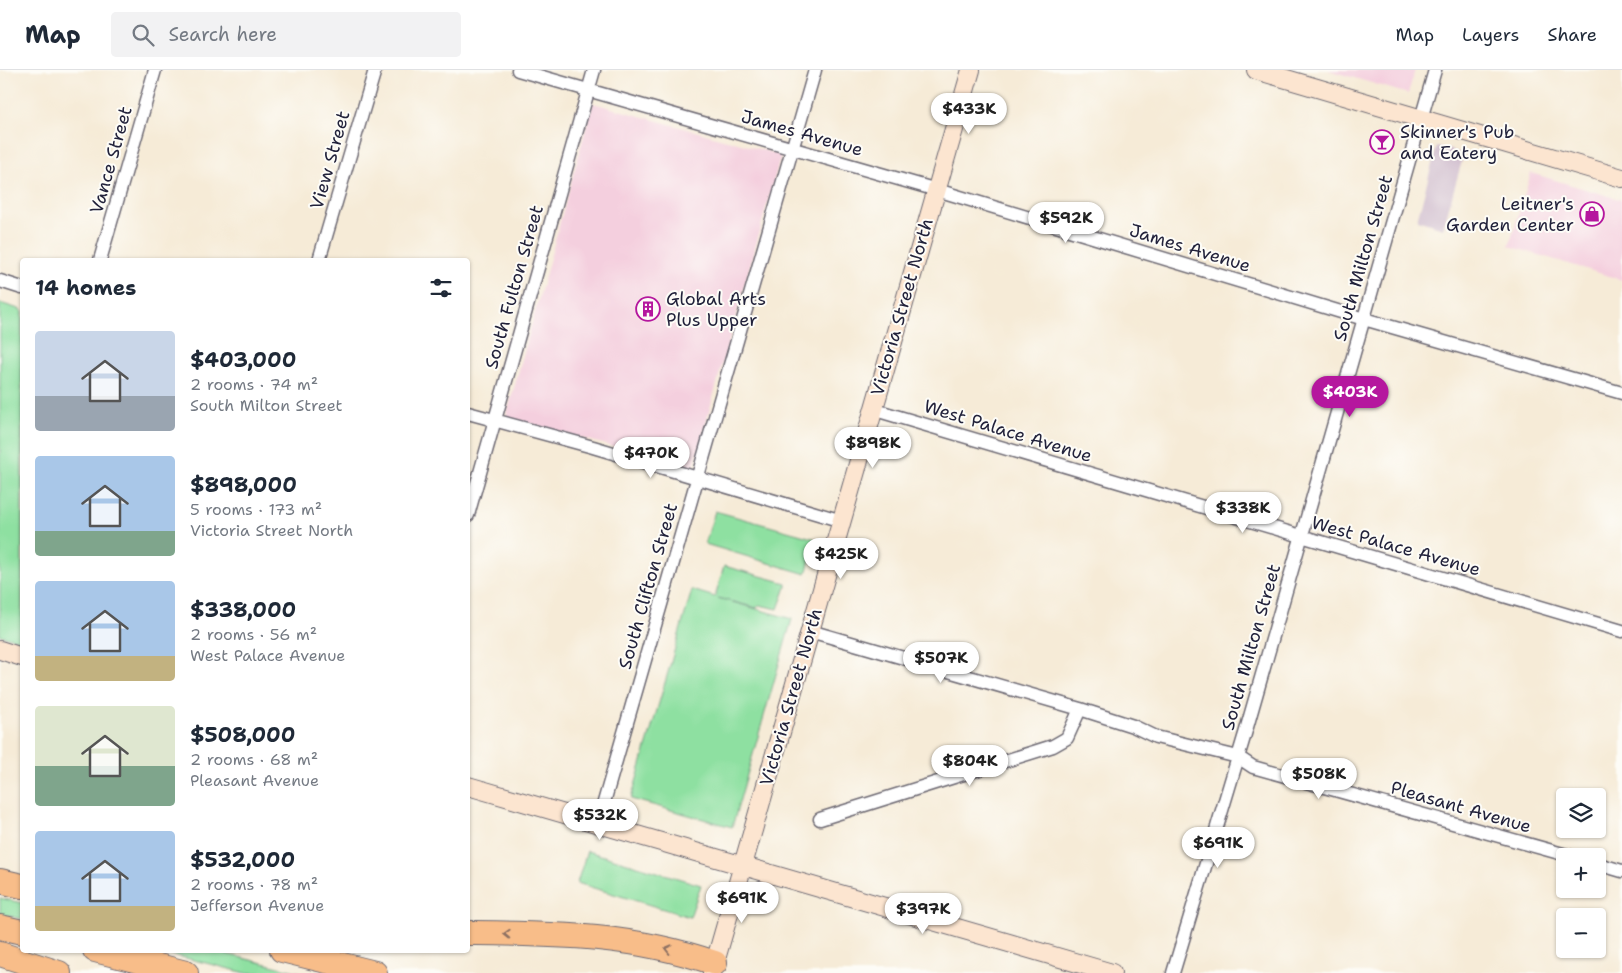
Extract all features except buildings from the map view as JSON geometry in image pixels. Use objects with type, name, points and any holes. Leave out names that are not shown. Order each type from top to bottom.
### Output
[{"type":"highway","points":[[0,865],[20,869]]},
{"type":"highway","points":[[0,881],[20,886]]},
{"type":"highway","points":[[0,927],[20,932]]},
{"type":"highway","points":[[470,932],[609,938],[673,950],[713,968]]},
{"type":"highway","points":[[108,953],[186,973]]},
{"type":"highway","points":[[294,953],[375,973]]},
{"type":"highway","points":[[0,954],[58,973]]},
{"type":"street","name":"Vance Street","points":[[101,258],[155,70]]},
{"type":"street","name":"View Street","points":[[321,258],[375,70]]},
{"type":"street","name":"James Avenue","points":[[518,70],[937,190],[1364,319],[1622,393]]},
{"type":"street","name":"South Fulton Street","points":[[470,507],[594,70]]},
{"type":"street","name":"South Clifton Street","points":[[598,823],[815,70]]},
{"type":"street","name":"Victoria Street North","points":[[713,968],[842,521],[872,409],[971,70]]},
{"type":"street","points":[[1256,70],[1622,178]]},
{"type":"street","name":"South Milton Street","points":[[1173,973],[1238,758],[1435,70]]},
{"type":"street","points":[[0,281],[20,287]]},
{"type":"street","name":"West Palace Avenue","points":[[872,409],[1622,631]]},
{"type":"street","points":[[470,414],[593,447],[842,521]]},
{"type":"street","name":"Pleasant Avenue","points":[[810,631],[1080,709],[1134,726],[1156,737],[1238,758],[1253,766],[1556,852]]},
{"type":"street","points":[[0,650],[20,656]]},
{"type":"street","points":[[820,819],[1053,746],[1067,738],[1080,709]]},
{"type":"street","points":[[470,787],[1112,973]]},
{"type":"street","points":[[1606,866],[1622,871]]},
{"type":"shaded area","points":[[1328,70],[1415,70],[1408,94]]},
{"type":"shaded area","points":[[593,103],[781,155],[693,469],[506,417]]},
{"type":"shaded area","points":[[1437,146],[1464,154],[1443,228],[1417,220]]},
{"type":"shaded area","points":[[1531,173],[1622,200],[1622,280],[1509,246]]},
{"type":"green space","points":[[0,303],[20,309],[20,640],[0,635]]},
{"type":"green space","points":[[715,511],[816,539],[806,574],[705,544]]},
{"type":"green space","points":[[724,566],[786,583],[786,587],[778,609],[759,605],[757,608],[718,598],[792,619],[732,827],[631,799],[692,590],[715,597]]},
{"type":"green space","points":[[587,851],[701,885],[690,917],[577,883]]},
{"type":"green space","points":[[0,898],[20,903],[20,919],[0,914]]},
{"type":"green space","points":[[165,953],[223,953],[303,973],[246,973]]},
{"type":"place","name":"Skinner's Pub and Eatery","points":[[1382,142]]},
{"type":"place","name":"Leitner's Garden Center","points":[[1592,214]]},
{"type":"place","name":"Global Arts Plus Upper","points":[[648,309]]}]
